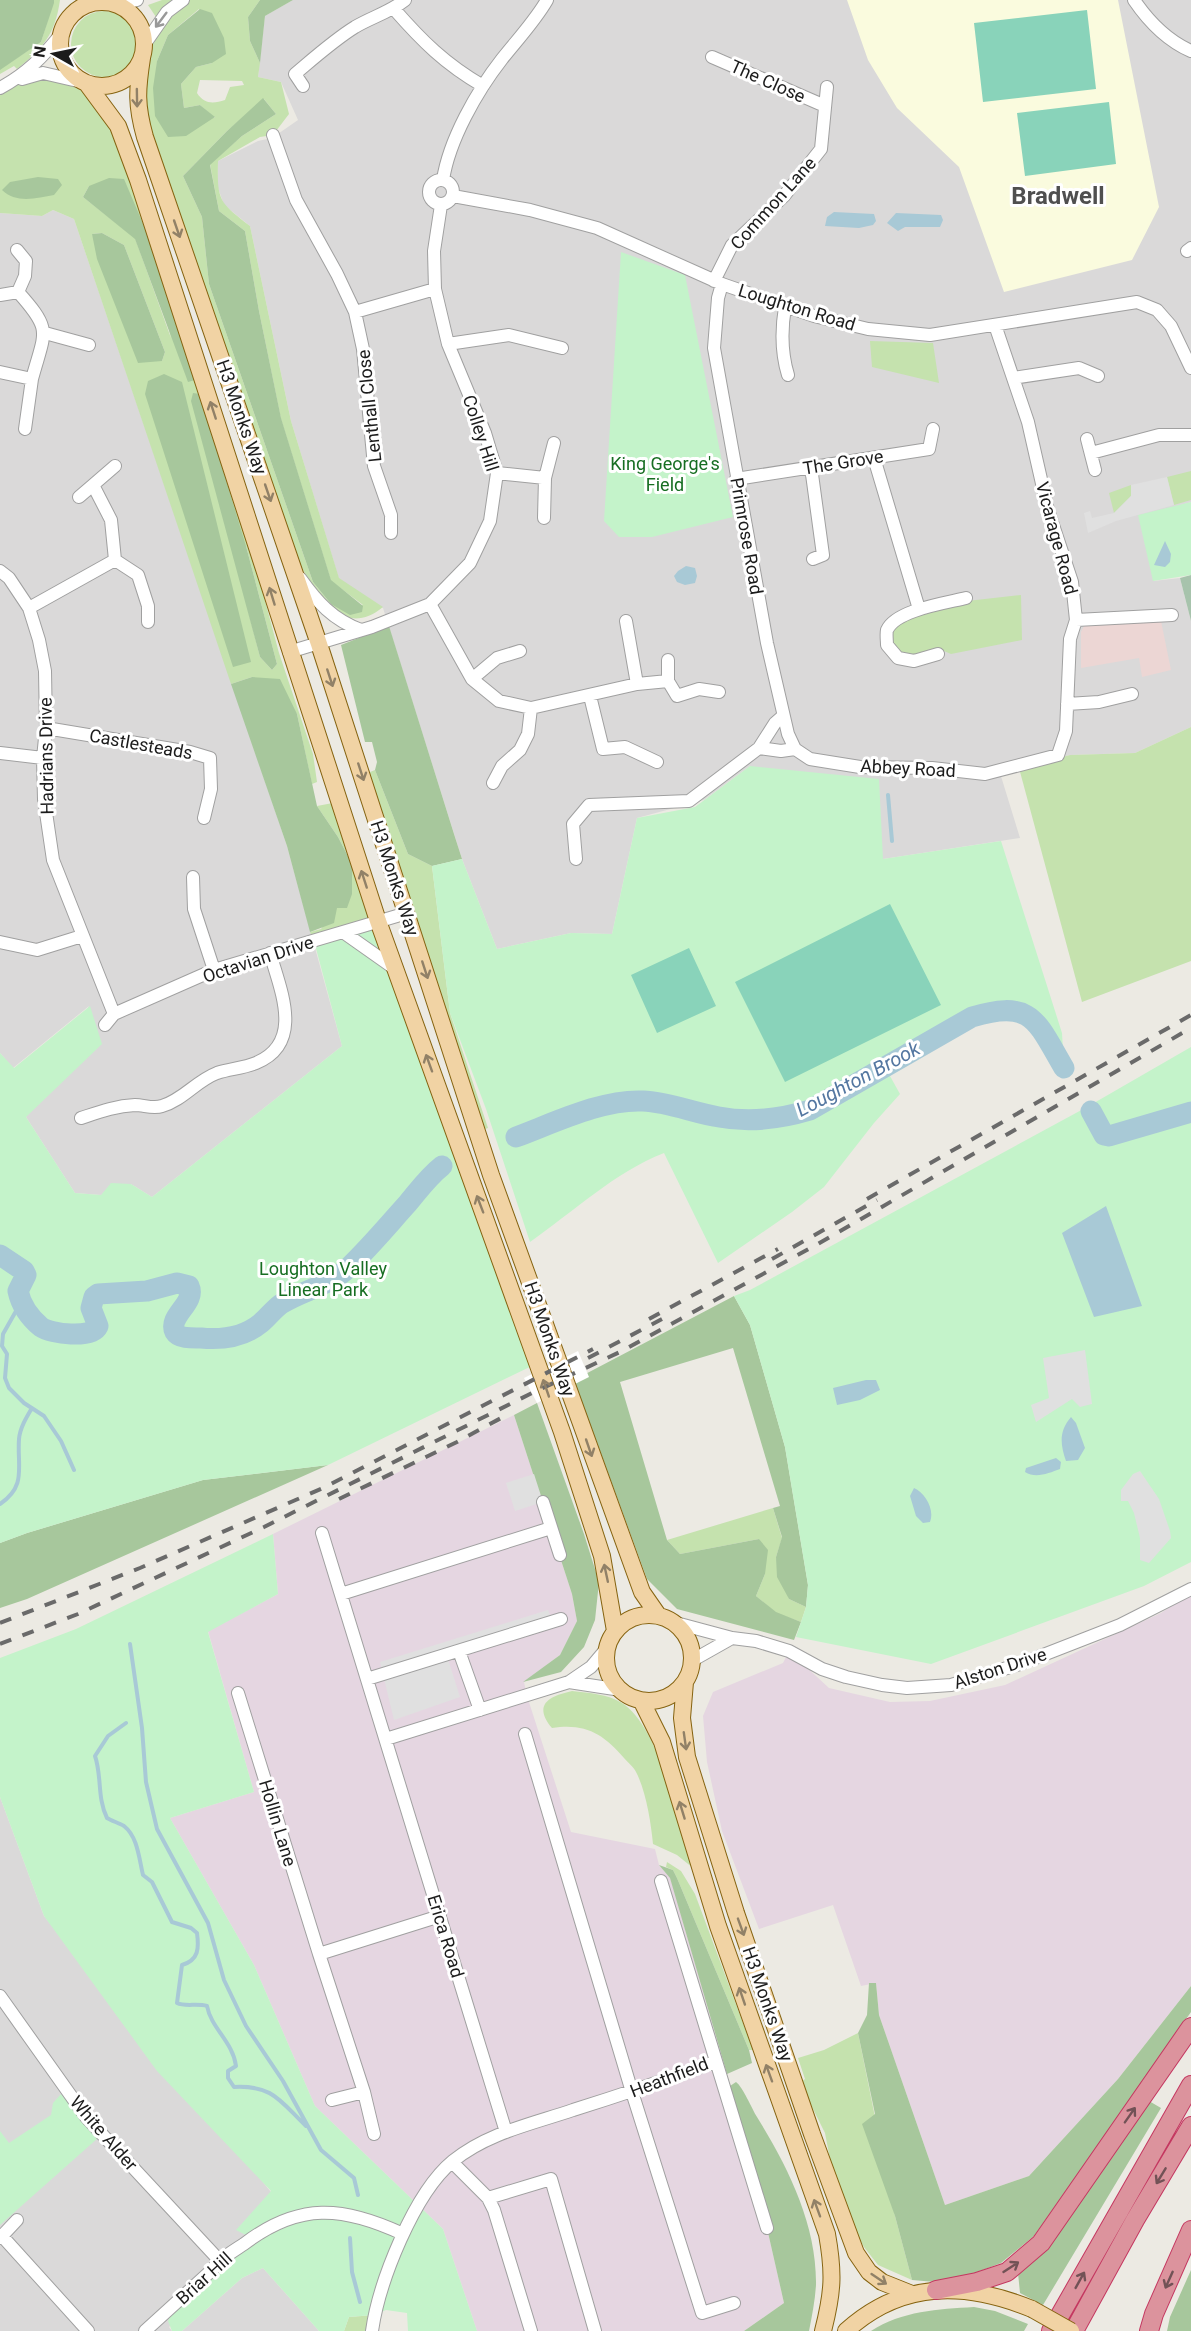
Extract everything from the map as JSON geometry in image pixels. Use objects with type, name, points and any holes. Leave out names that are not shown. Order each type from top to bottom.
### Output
[{"type":"highway","points":[[936,2290],[977,2282],[1007,2272],[1041,2243],[1191,2027]]},
{"type":"highway","points":[[1051,2331],[1191,2085]]},
{"type":"highway","points":[[1072,2331],[1191,2126]]},
{"type":"highway","points":[[1149,2331],[1154,2314],[1191,2230]]},
{"type":"main road","points":[[63,30],[73,13],[86,5],[101,2],[115,3],[129,12],[137,21],[142,32],[143,52],[135,70],[120,82],[100,87],[85,83],[66,66],[60,45],[67,0]]},
{"type":"main road","name":"H3 Monks Way","points":[[143,52],[137,90],[138,112],[145,137],[319,644],[491,1175],[642,1592],[658,1615]]},
{"type":"main road","name":"H3 Monks Way","points":[[85,83],[118,126],[138,180],[378,921],[541,1373],[603,1557],[615,1631]]},
{"type":"main road","points":[[641,1615],[658,1615],[675,1623],[689,1639],[693,1660],[690,1674],[675,1692],[664,1698],[640,1700],[621,1690],[611,1679],[607,1648],[615,1631],[623,1623],[641,1615]]},
{"type":"main road","name":"H3 Monks Way","points":[[685,1682],[681,1718],[687,1757],[736,1913],[861,2263],[882,2282],[912,2294]]},
{"type":"main road","name":"H3 Monks Way","points":[[640,1700],[662,1742],[718,1926],[829,2244],[833,2284],[823,2331]]},
{"type":"main road","points":[[846,2331],[887,2302],[912,2294],[936,2290],[987,2294],[1032,2309],[1072,2331]]},
{"type":"street","points":[[115,3],[137,0]]},
{"type":"street","points":[[143,52],[167,12],[183,0]]},
{"type":"street","points":[[295,74],[356,27],[394,9],[405,0]]},
{"type":"street","points":[[443,180],[444,169],[458,134],[483,86],[547,0]]},
{"type":"street","points":[[1134,0],[1146,18],[1162,33],[1191,51]]},
{"type":"street","points":[[394,9],[425,45],[465,76],[483,86]]},
{"type":"street","points":[[4,86],[29,70],[44,56],[63,30]]},
{"type":"street","name":"The Close","points":[[712,57],[825,106]]},
{"type":"street","points":[[285,65],[303,86]]},
{"type":"street","points":[[4,86],[43,73],[56,74],[85,83]]},
{"type":"street","name":"Common Lane","points":[[718,282],[732,245],[784,196],[821,149],[827,87]]},
{"type":"street","name":"Lenthall Close","points":[[273,135],[296,200],[355,312],[363,349],[374,466],[391,515],[391,533]]},
{"type":"street","points":[[443,180],[450,184],[453,196],[448,203],[441,205],[433,202],[428,192],[435,182],[443,180]]},
{"type":"street","name":"Loughton Road","points":[[453,196],[530,210],[597,228],[718,282],[785,307],[868,329],[930,335],[1137,302],[1157,310],[1171,326],[1191,368]]},
{"type":"street","name":"Colley Hill","points":[[289,652],[361,630],[430,604],[475,556],[490,521],[497,473],[484,433],[448,344],[435,289],[434,251],[441,205]]},
{"type":"street","points":[[17,250],[26,261],[25,276],[18,292]]},
{"type":"street","name":"Primrose Road","points":[[718,282],[714,348],[767,643],[783,716],[795,749]]},
{"type":"street","points":[[355,312],[435,289]]},
{"type":"street","points":[[0,295],[18,292]]},
{"type":"street","points":[[18,292],[39,315],[45,333],[32,379],[25,429]]},
{"type":"street","points":[[785,307],[781,328],[783,358],[788,375]]},
{"type":"street","name":"Vicarage Road","points":[[994,325],[1028,422],[1048,510],[1072,582],[1076,620],[1070,639],[1066,731],[1058,754]]},
{"type":"street","points":[[45,333],[89,345]]},
{"type":"street","points":[[448,344],[509,335],[562,348]]},
{"type":"street","points":[[1013,378],[1079,368],[1098,376]]},
{"type":"street","points":[[0,372],[32,379]]},
{"type":"street","name":"The Grove","points":[[736,479],[929,449],[933,429]]},
{"type":"street","points":[[1091,453],[1159,435],[1191,435]]},
{"type":"street","points":[[1087,439],[1095,470]]},
{"type":"street","points":[[544,518],[545,478],[554,443]]},
{"type":"street","points":[[874,458],[920,609]]},
{"type":"street","points":[[79,497],[115,466]]},
{"type":"street","points":[[811,467],[823,555],[813,559]]},
{"type":"street","points":[[497,473],[545,478]]},
{"type":"street","points":[[93,485],[111,520],[115,560]]},
{"type":"street","points":[[29,608],[115,560]]},
{"type":"street","points":[[115,560],[138,575],[148,606],[148,622]]},
{"type":"street","points":[[294,570],[326,611],[348,626],[361,630]]},
{"type":"street","name":"Hadrians Drive","points":[[0,571],[9,578],[29,608],[39,640],[45,671],[44,800],[53,860],[81,936],[114,1014]]},
{"type":"street","points":[[938,654],[914,661],[898,658],[887,645],[887,630],[899,617],[920,609],[966,598]]},
{"type":"street","points":[[430,604],[472,679],[499,701],[531,708],[637,684],[668,681]]},
{"type":"street","points":[[1076,620],[1172,615]]},
{"type":"street","points":[[626,621],[637,684]]},
{"type":"street","points":[[472,679],[497,658],[520,651]]},
{"type":"street","points":[[668,660],[668,681],[677,696],[699,689],[719,692]]},
{"type":"street","points":[[1067,704],[1099,702],[1132,694]]},
{"type":"street","points":[[590,696],[603,749],[625,747],[657,762]]},
{"type":"street","points":[[493,783],[502,766],[520,750],[528,734],[531,708]]},
{"type":"street","points":[[576,860],[573,824],[589,806],[689,801],[759,748],[775,723],[783,716]]},
{"type":"street","name":"Castlesteads","points":[[46,728],[190,752],[210,758],[211,789],[204,818]]},
{"type":"street","name":"Abbey Road","points":[[759,748],[781,752],[795,749],[810,759],[860,766],[932,768],[985,774],[1058,754]]},
{"type":"street","points":[[0,753],[43,758]]},
{"type":"street","points":[[193,877],[194,909],[214,970]]},
{"type":"street","name":"Octavian Drive","points":[[114,1014],[214,970],[407,912]]},
{"type":"street","points":[[343,932],[394,968]]},
{"type":"street","points":[[0,942],[37,950],[81,936]]},
{"type":"street","points":[[81,1118],[114,1107],[137,1105],[158,1108],[169,1104],[205,1078],[255,1063],[267,1057],[283,1037],[286,1024],[286,1008],[270,953]]},
{"type":"street","points":[[105,1025],[114,1014]]},
{"type":"street","points":[[543,1502],[560,1555]]},
{"type":"street","points":[[341,1594],[551,1528]]},
{"type":"street","name":"Erica Road","points":[[322,1533],[506,2132]]},
{"type":"street","name":"Alston Drive","points":[[675,1623],[732,1638],[756,1641],[789,1651],[822,1669],[846,1677],[907,1688],[951,1685],[1020,1664],[1120,1625],[1191,1589]]},
{"type":"street","points":[[367,1679],[561,1619]]},
{"type":"street","points":[[693,1660],[732,1638]]},
{"type":"street","points":[[386,1739],[569,1682],[591,1667],[607,1648]]},
{"type":"street","points":[[459,1652],[480,1710]]},
{"type":"street","points":[[569,1682],[621,1690]]},
{"type":"street","name":"Hollin Lane","points":[[238,1693],[364,2092],[374,2133]]},
{"type":"street","points":[[525,1734],[632,2092],[702,2313],[734,2303]]},
{"type":"street","name":"Heathfield","points":[[372,2331],[374,2314],[403,2234],[428,2190],[452,2162],[486,2139],[632,2092],[715,2062],[661,1881]]},
{"type":"street","points":[[319,1954],[440,1916]]},
{"type":"street","name":"White Alder","points":[[0,1996],[86,2117],[219,2260]]},
{"type":"street","points":[[715,2062],[767,2228]]},
{"type":"street","points":[[332,2100],[364,2092]]},
{"type":"street","points":[[452,2162],[488,2198],[494,2210],[531,2331]]},
{"type":"street","points":[[488,2198],[551,2179],[595,2331]]},
{"type":"street","name":"Briar Hill","points":[[152,2329],[212,2270],[219,2260],[272,2225],[306,2214],[344,2213],[375,2221],[403,2234]]},
{"type":"street","points":[[17,2220],[1,2237],[88,2331]]},
{"type":"shaded area","points":[[293,0],[1191,0],[1191,502],[1178,506],[1153,581],[1180,578],[1191,621],[1191,727],[1135,753],[1070,755],[1000,773],[1020,838],[883,859],[750,766],[704,800],[637,818],[612,934],[571,933],[497,949],[462,859],[383,608],[339,579],[291,421],[250,226],[224,205],[217,185],[218,161],[258,141],[272,138],[298,120],[281,82],[258,77],[265,16]]},
{"type":"shaded area","points":[[847,0],[1118,0],[1159,207],[1132,260],[1004,292],[959,167],[897,108],[868,60]]},
{"type":"shaded area","points":[[53,210],[74,219],[287,846],[342,1046],[152,1197],[131,1184],[101,1195],[75,1193],[26,1117],[89,1006],[13,1068],[0,1053],[0,213],[42,216]]},
{"type":"shaded area","points":[[1167,477],[1174,505],[1116,521],[1088,533],[1084,513],[1090,511],[1092,518],[1114,513],[1131,496],[1131,485]]},
{"type":"shaded area","points":[[1191,575],[1191,621],[1180,578]]},
{"type":"shaded area","points":[[1141,619],[1161,621],[1171,670],[1142,677],[1139,658],[1081,668],[1081,632],[1084,626]]},
{"type":"shaded area","points":[[1085,1350],[1092,1404],[1080,1407],[1072,1399],[1036,1422],[1031,1405],[1049,1398],[1043,1358]]},
{"type":"shaded area","points":[[514,1415],[572,1594],[577,1621],[560,1655],[524,1682],[527,1696],[571,1832],[655,1849],[659,1865],[670,1877],[727,2074],[784,2303],[744,2331],[477,2331],[443,2229],[315,2106],[254,1965],[170,1818],[254,1792],[208,1631],[278,1594],[273,1534]]},
{"type":"shaded area","points":[[1140,1471],[1159,1499],[1171,1538],[1149,1563],[1140,1560],[1140,1538],[1134,1513],[1128,1501],[1121,1501],[1121,1490],[1133,1474]]},
{"type":"shaded area","points":[[534,1474],[543,1502],[515,1511],[506,1483]]},
{"type":"shaded area","points":[[1191,1593],[1191,1986],[1118,2079],[1029,2176],[945,2205],[879,2015],[876,1983],[861,1986],[833,1905],[759,1929],[722,1831],[707,1762],[703,1716],[713,1692],[783,1663],[789,1651],[829,1688],[890,1702],[930,1701],[1005,1685],[1161,1613]]},
{"type":"shaded area","points":[[548,1610],[552,1620],[446,1653],[460,1697],[394,1720],[380,1662]]},
{"type":"shaded area","points":[[0,1797],[44,1916],[271,2192],[237,2230],[259,2241],[169,2327],[172,2331],[0,2331]]},
{"type":"shaded area","points":[[263,2268],[319,2331],[182,2331],[242,2278]]},
{"type":"green space","points":[[0,0],[54,0],[54,3],[41,42],[0,70]]},
{"type":"green space","points":[[54,0],[60,0],[55,23],[41,47],[17,69],[14,66],[0,74],[0,69],[41,42]]},
{"type":"green space","points":[[162,0],[175,0],[156,17],[148,5]]},
{"type":"green space","points":[[183,0],[260,0],[248,17],[250,41],[260,63],[258,77],[281,82],[289,114],[273,135],[260,137],[218,161],[218,185],[222,200],[250,226],[291,421],[339,578],[383,607],[368,616],[354,618],[341,615],[330,607],[310,583],[296,556],[140,139],[144,45]],"holes":[[[199,9],[212,63],[196,67],[181,84],[184,108],[200,105],[215,118],[155,116],[157,61],[168,35]],[[200,80],[242,81],[244,85],[230,87],[225,100],[217,102],[206,101],[197,93]],[[264,99],[276,114],[242,136],[210,164],[219,211],[245,231],[281,419],[331,581],[363,605],[331,604],[313,582],[209,284],[202,217],[183,176],[227,131]]]},
{"type":"green space","points":[[260,0],[293,0],[265,16],[260,63],[250,41],[248,17]]},
{"type":"green space","points":[[200,9],[212,13],[224,38],[226,54],[212,63],[196,67],[181,84],[184,108],[200,105],[215,117],[186,136],[168,137],[155,116],[153,88],[157,61],[168,35]]},
{"type":"green space","points":[[1087,10],[1096,89],[983,102],[974,23]]},
{"type":"green space","points":[[104,11],[117,14],[127,21],[134,31],[137,44],[134,57],[127,67],[117,74],[104,77],[91,74],[81,67],[74,57],[71,44],[74,31],[81,21],[91,14]]},
{"type":"green space","points":[[43,73],[82,82],[118,126],[219,429],[279,653],[313,754],[317,782],[312,784],[297,714],[252,677],[231,684],[74,219],[53,210],[42,216],[0,213],[0,87]],"holes":[[[89,186],[144,226],[171,338],[135,238],[83,197]],[[102,233],[124,245],[165,352],[162,361],[92,234]],[[246,546],[277,664],[272,670],[260,657],[239,575]]]},
{"type":"green space","points":[[263,98],[276,114],[242,136],[210,165],[219,211],[245,231],[281,418],[331,580],[363,606],[362,612],[350,615],[331,604],[313,582],[209,284],[202,217],[183,176]]},
{"type":"green space","points":[[1109,102],[1116,164],[1025,176],[1017,113]]},
{"type":"green space","points":[[38,177],[58,179],[62,185],[54,195],[34,198],[20,199],[2,190],[10,182]]},
{"type":"green space","points":[[109,178],[124,179],[144,226],[195,380],[188,382],[135,239],[83,197],[89,186]]},
{"type":"green space","points":[[102,233],[124,245],[165,352],[162,361],[138,363],[97,259],[92,234]]},
{"type":"green space","name":"King George's Field","points":[[621,252],[685,275],[733,517],[652,537],[619,537],[604,521]]},
{"type":"green space","points":[[870,341],[933,343],[939,383],[872,367]]},
{"type":"green space","points":[[164,374],[182,382],[251,662],[233,667],[145,394],[148,381]]},
{"type":"green space","points":[[193,393],[200,394],[246,546],[277,664],[272,670],[260,657],[191,401]]},
{"type":"green space","points":[[1191,471],[1191,500],[1174,505],[1167,477]]},
{"type":"green space","points":[[1131,485],[1131,496],[1114,513],[1109,493]]},
{"type":"green space","points":[[1191,502],[1191,575],[1153,581],[1138,515]]},
{"type":"green space","points":[[1021,595],[1022,640],[951,654],[944,651],[916,658],[900,656],[890,644],[891,631],[901,619],[967,601]]},
{"type":"green space","points":[[389,626],[462,859],[432,866],[408,854],[375,770],[377,762],[372,742],[365,742],[341,645]]},
{"type":"green space","points":[[252,677],[280,679],[297,714],[317,806],[338,837],[352,864],[352,894],[347,908],[337,908],[334,923],[310,932],[287,846],[231,684]]},
{"type":"green space","points":[[1191,727],[1191,961],[1082,1002],[1019,768],[1070,755],[1135,753]]},
{"type":"green space","points":[[750,766],[879,779],[883,859],[1001,841],[1062,1033],[1064,1068],[1041,1028],[1031,1017],[1016,1010],[998,1010],[978,1016],[936,1035],[885,1067],[900,1094],[824,1187],[718,1263],[664,1153],[611,1182],[530,1242],[486,1109],[450,1013],[432,866],[462,859],[497,949],[571,933],[612,934],[637,818],[695,807]]},
{"type":"green space","points":[[375,770],[408,854],[432,866],[450,1013],[488,1128],[479,1131],[368,795],[370,772]]},
{"type":"green space","points":[[338,802],[378,921],[314,941],[310,932],[321,929],[336,907],[352,864],[338,837],[317,806]]},
{"type":"green space","points":[[890,904],[941,1005],[785,1082],[735,982]]},
{"type":"green space","name":"Loughton Valley Linear Park","points":[[378,921],[538,1363],[328,1465],[203,1480],[0,1543],[0,1053],[14,1068],[90,1006],[102,1044],[26,1117],[75,1193],[101,1195],[111,1183],[131,1184],[152,1197],[342,1046],[314,941]]},
{"type":"green space","points":[[689,948],[716,1006],[657,1033],[631,975]]},
{"type":"green space","points":[[1191,1047],[1191,1562],[1144,1586],[931,1664],[796,1637],[806,1607],[808,1585],[785,1447],[750,1325],[734,1296],[750,1290],[1087,1107]]},
{"type":"green space","points":[[734,1296],[750,1325],[785,1447],[808,1585],[806,1607],[789,1599],[777,1577],[776,1557],[782,1537],[773,1508],[780,1506],[733,1348],[620,1382],[667,1540],[680,1554],[759,1539],[768,1550],[765,1574],[756,1596],[776,1612],[801,1622],[794,1640],[677,1609],[647,1579],[574,1380]]},
{"type":"green space","points":[[537,1403],[599,1582],[595,1620],[584,1647],[561,1672],[523,1682],[560,1655],[577,1621],[572,1594],[514,1415]]},
{"type":"green space","points":[[328,1465],[27,1599],[0,1608],[0,1543],[203,1480]]},
{"type":"green space","points":[[773,1508],[782,1538],[776,1557],[789,1599],[806,1607],[801,1622],[776,1613],[756,1596],[765,1574],[759,1539],[680,1554],[667,1540]]},
{"type":"green space","points":[[273,1534],[278,1594],[208,1632],[254,1792],[170,1818],[254,1965],[315,2106],[443,2229],[477,2331],[408,2331],[407,2313],[386,2310],[374,2315],[349,2317],[344,2331],[319,2331],[263,2268],[242,2278],[182,2331],[172,2331],[168,2321],[182,2302],[258,2241],[236,2230],[271,2191],[157,2071],[44,1916],[0,1797],[0,1658],[76,1629]]},
{"type":"green space","points":[[572,1691],[610,1698],[622,1703],[635,1715],[658,1755],[693,1868],[677,1855],[653,1844],[648,1807],[640,1780],[634,1768],[609,1742],[584,1729],[552,1728],[546,1720],[544,1707],[546,1702]]},
{"type":"green space","points":[[667,1862],[681,1871],[695,1894],[753,2050],[749,2050],[677,1878],[673,1870],[666,1867]]},
{"type":"green space","points":[[659,1865],[673,1870],[677,1878],[749,2050],[752,2063],[727,2074],[670,1878]]},
{"type":"green space","points":[[869,1983],[876,1983],[879,2015],[945,2205],[1029,2176],[1118,2079],[1191,1986],[1191,2012],[1034,2236],[1001,2263],[975,2273],[935,2282],[912,2280],[895,2216],[862,2124],[875,2114],[858,2033],[867,2015]]},
{"type":"green space","points":[[858,2033],[895,2216],[912,2280],[878,2265],[853,2228],[833,2175],[825,2133],[800,2083],[805,2079],[798,2058],[824,2050]]},
{"type":"green space","points":[[736,2082],[790,2176],[806,2219],[812,2240],[816,2285],[809,2331],[744,2331],[784,2303],[730,2086]]},
{"type":"green space","points":[[61,2094],[98,2138],[0,2225],[0,2131],[9,2143],[51,2115],[53,2103]]},
{"type":"green space","points":[[1149,2101],[1161,2108],[1043,2305],[1020,2293],[1018,2273]]},
{"type":"green space","points":[[1191,2270],[1191,2331],[1167,2331],[1170,2317]]},
{"type":"green space","points":[[974,2307],[995,2311],[1028,2324],[1024,2331],[871,2331],[908,2315],[934,2310]]},
{"type":"green space","points":[[374,2315],[372,2331],[344,2331],[349,2317]]},
{"type":"water","points":[[834,212],[874,214],[876,221],[873,225],[859,228],[825,226],[827,217]]},
{"type":"water","points":[[896,213],[941,215],[943,220],[940,227],[905,227],[898,231],[887,223]]},
{"type":"water","points":[[1165,541],[1171,554],[1170,562],[1165,567],[1154,565]]},
{"type":"water","points":[[686,566],[695,568],[697,576],[695,583],[685,585],[677,582],[674,576]]},
{"type":"water","points":[[1106,1206],[1142,1306],[1094,1317],[1062,1233]]},
{"type":"water","points":[[866,1380],[876,1380],[880,1390],[860,1400],[837,1405],[833,1388]]},
{"type":"water","points":[[1071,1417],[1076,1423],[1085,1448],[1078,1460],[1066,1461],[1062,1438],[1064,1427]]},
{"type":"water","points":[[1056,1458],[1061,1462],[1060,1469],[1038,1475],[1025,1472],[1026,1468]]},
{"type":"water","points":[[914,1488],[928,1502],[931,1512],[930,1522],[923,1523],[916,1516],[910,1496]]},
{"type":"pier","points":[[578,1351],[589,1377],[537,1403],[524,1378]]},
{"type":"waterway","points":[[888,795],[892,841]]},
{"type":"waterway","name":"Loughton Brook","points":[[516,1137],[578,1113],[627,1101],[671,1105],[742,1120],[776,1118],[799,1113],[810,1110],[972,1017],[992,1012],[1008,1011],[1030,1018],[1046,1037],[1064,1068]]},
{"type":"waterway","name":"Loughton Brook","points":[[1091,1111],[1104,1135],[1109,1136],[1191,1112]]},
{"type":"waterway","name":"Loughton Brook","points":[[0,1255],[24,1271],[26,1275],[18,1291],[21,1301],[33,1319],[46,1330],[71,1334],[88,1333],[98,1326],[91,1308],[94,1297],[98,1294],[147,1291],[177,1283],[189,1286],[190,1292],[186,1304],[175,1320],[174,1326],[177,1334],[191,1338],[232,1336],[254,1328],[281,1304],[342,1273],[442,1166]]},
{"type":"waterway","points":[[20,1304],[3,1334],[2,1346],[7,1354],[5,1378],[9,1388],[24,1403],[44,1416],[61,1441],[74,1470]]},
{"type":"waterway","points":[[0,1504],[14,1490],[17,1483],[20,1435],[32,1408]]},
{"type":"waterway","points":[[130,1644],[142,1728],[146,1782],[157,1829],[208,1923],[224,1980],[246,2026],[283,2081],[321,2150],[354,2178],[358,2195]]},
{"type":"waterway","points":[[126,1723],[108,1736],[95,1756],[102,1803],[107,1818],[124,1826],[132,1836],[143,1875],[152,1882],[172,1922],[191,1928],[197,1933],[197,1953],[192,1960],[182,1965],[177,2003],[207,2006],[209,2014],[234,2057],[236,2066],[228,2071],[228,2078],[234,2087],[258,2089],[275,2096],[306,2126]]},
{"type":"waterway","points":[[350,2238],[352,2272],[360,2302]]},
{"type":"railway","points":[[867,1199],[1191,1015]]},
{"type":"railway","points":[[0,1644],[78,1614],[264,1527],[532,1393],[622,1351],[816,1245],[1191,1028]]},
{"type":"railway","points":[[772,1259],[877,1200]]},
{"type":"railway","points":[[649,1319],[778,1249]]},
{"type":"railway","points":[[588,1358],[662,1319]]},
{"type":"railway","points":[[0,1623],[140,1568],[323,1488],[593,1349]]},
{"type":"railway","points":[[339,1499],[503,1417]]},
{"type":"district","name":"Bradwell","points":[[1058,196]]}]
